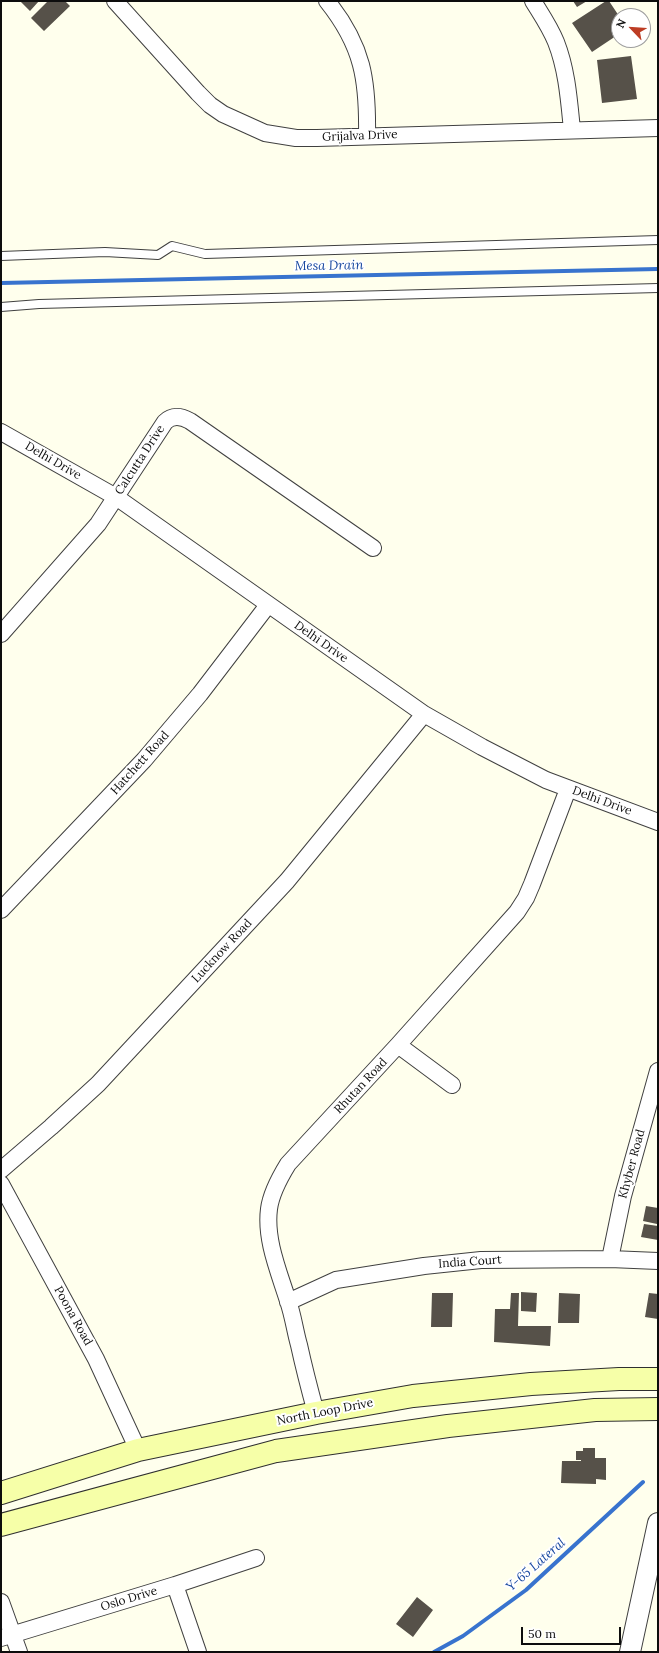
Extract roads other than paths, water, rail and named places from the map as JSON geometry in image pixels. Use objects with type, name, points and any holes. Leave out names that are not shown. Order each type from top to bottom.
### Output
[{"type":"main road","name":"North Loop Drive","points":[[1,1493],[138,1450],[316,1413],[413,1396],[531,1384],[619,1379],[658,1379]]},
{"type":"main road","points":[[1,1525],[276,1451],[448,1426],[595,1410],[658,1409]]},
{"type":"street","name":"Grijalva Drive","points":[[115,1],[210,105],[223,114],[265,133],[296,138],[658,128]]},
{"type":"street","points":[[327,1],[352,39],[359,58],[366,86],[367,136]]},
{"type":"street","points":[[533,1],[556,40],[562,59],[567,79],[572,130]]},
{"type":"street","name":"Calcutta Drive","points":[[1,634],[98,524],[164,422],[176,416],[184,417],[373,548]]},
{"type":"street","name":"Delhi Drive","points":[[1,432],[116,498],[424,714],[482,747],[546,780],[658,822]]},
{"type":"street","name":"Hatchett Road","points":[[1,910],[144,760],[200,694],[268,605]]},
{"type":"street","name":"Lucknow Road","points":[[1,1170],[51,1128],[98,1084],[281,887],[424,714]]},
{"type":"street","name":"Rhutan Road","points":[[316,1413],[288,1302],[275,1262],[269,1225],[269,1209],[274,1193],[288,1164],[398,1045],[517,912],[526,898],[532,884],[568,789]]},
{"type":"street","points":[[398,1045],[452,1085]]},
{"type":"street","name":"Khyber Road","points":[[610,1259],[623,1196],[658,1071]]},
{"type":"street","name":"Poona Road","points":[[1,1184],[96,1359],[138,1450]]},
{"type":"street","name":"India Court","points":[[288,1302],[336,1280],[424,1266],[481,1260],[610,1259],[658,1261]]},
{"type":"street","points":[[630,1652],[658,1523]]},
{"type":"street","name":"Oslo Drive","points":[[7,1636],[175,1585],[256,1558]]},
{"type":"street","points":[[175,1585],[198,1652]]},
{"type":"street","points":[[1,1602],[7,1636],[19,1652]]},
{"type":"lane","points":[[1,256],[105,252],[158,255],[172,246],[205,254],[658,240]]},
{"type":"lane","points":[[1,307],[39,304],[658,288]]},
{"type":"waterway","name":"Mesa Drain","points":[[1,283],[658,269]]},
{"type":"waterway","name":"Y-65 Lateral","points":[[434,1652],[463,1636],[526,1590],[643,1482]]}]
